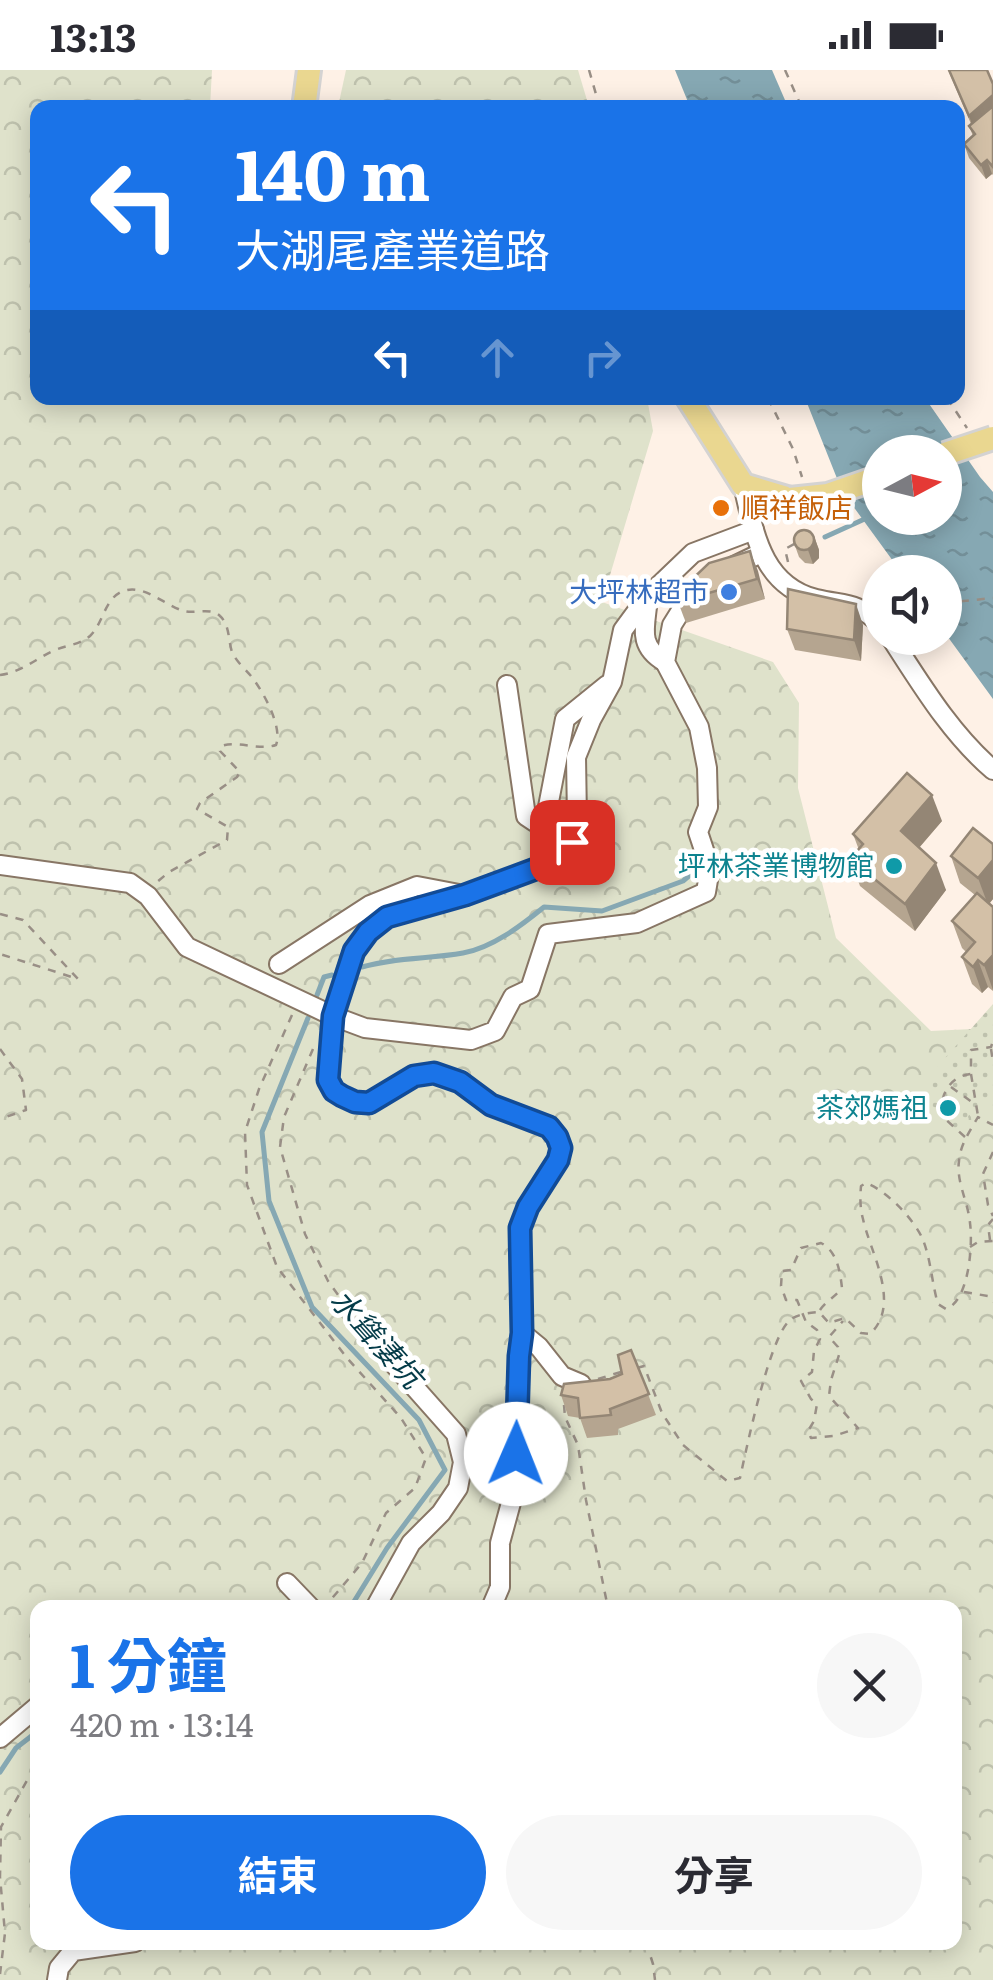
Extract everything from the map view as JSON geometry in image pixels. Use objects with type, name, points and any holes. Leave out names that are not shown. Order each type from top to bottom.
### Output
[{"type":"main road","points":[[305,100],[309,70]]},
{"type":"main road","points":[[692,405],[742,485],[790,500],[828,496],[862,484]]},
{"type":"main road","points":[[962,448],[993,438]]},
{"type":"street","points":[[742,485],[761,553],[782,582],[813,598],[862,609]]},
{"type":"street","points":[[494,1600],[500,1587],[500,1543],[515,1488],[522,1333],[520,1228],[561,1148],[549,1127],[491,1105],[460,1082],[434,1073],[414,1076],[369,1103],[342,1096],[328,1080],[333,1016],[354,951],[368,932],[387,917],[465,895],[554,862],[572,842],[577,819],[576,757],[612,682],[623,630],[648,596],[693,552],[754,530]]},
{"type":"street","points":[[665,662],[672,625],[693,591],[761,553]]},
{"type":"street","points":[[0,865],[130,883],[148,896],[187,946],[366,1028],[471,1040],[495,1031],[513,997],[530,989],[548,934],[637,923],[706,892],[710,868],[698,832],[708,807],[707,768],[699,727],[665,662],[650,653],[645,640],[648,596]]},
{"type":"street","points":[[902,655],[939,712],[993,770]]},
{"type":"street","points":[[507,685],[526,816],[535,822],[544,819],[547,812],[564,719],[612,682]]},
{"type":"street","points":[[279,964],[370,904],[417,886],[465,895]]},
{"type":"street","points":[[522,1333],[562,1376],[581,1384]]},
{"type":"street","points":[[380,1600],[411,1544],[441,1514],[458,1488],[463,1462],[456,1434],[388,1359]]},
{"type":"street","points":[[287,1583],[303,1600]]},
{"type":"street","points":[[0,1738],[30,1713]]},
{"type":"street","points":[[57,1980],[59,1968],[74,1952],[86,1950]]},
{"type":"path","points":[[589,70],[598,100]]},
{"type":"path","points":[[785,70],[798,100]]},
{"type":"path","points":[[0,676],[21,671],[61,647],[80,643],[98,627],[104,610],[123,590],[146,593],[190,613],[220,614],[234,656],[259,686],[278,730],[276,746],[221,746],[220,751],[240,772],[197,809],[228,827],[227,840],[169,872],[154,884],[148,896]]},
{"type":"path","points":[[962,601],[993,598]]},
{"type":"path","points":[[0,914],[23,920],[78,979],[0,954]]},
{"type":"path","points":[[299,1000],[259,1089],[245,1132],[247,1185],[276,1267],[347,1358],[401,1418],[426,1458],[415,1488],[386,1514],[362,1564],[331,1600]]},
{"type":"path","points":[[993,1041],[993,1062]]},
{"type":"path","points":[[844,1318],[861,1332],[870,1334],[881,1316],[881,1274],[860,1200],[861,1186],[866,1183],[887,1196],[923,1240],[938,1304],[946,1310],[954,1306],[962,1292],[970,1222],[958,1160],[978,1118],[971,1050],[991,1047]]},
{"type":"path","points":[[0,1049],[22,1079],[26,1110],[0,1119]]},
{"type":"path","points":[[313,1050],[284,1117],[280,1147],[306,1234],[328,1281],[388,1359]]},
{"type":"path","points":[[966,1138],[942,1116],[940,1103],[954,1079],[972,1074]]},
{"type":"path","points":[[950,1086],[976,1105]]},
{"type":"path","points":[[978,1118],[993,1125]]},
{"type":"path","points":[[969,1247],[992,1241],[988,1225],[993,1218],[984,1174],[993,1152]]},
{"type":"path","points":[[819,1312],[842,1288],[835,1259],[822,1243],[801,1248],[790,1270],[782,1271],[780,1278],[786,1300],[796,1300],[806,1322],[817,1330],[820,1339],[814,1351],[812,1372],[801,1380],[817,1404],[808,1431],[812,1438],[858,1428],[829,1396],[838,1348],[828,1337],[844,1318]]},
{"type":"path","points":[[962,1292],[988,1296],[993,1302]]},
{"type":"path","points":[[819,1312],[829,1323],[844,1318]]},
{"type":"path","points":[[581,1384],[644,1366],[662,1413],[683,1445],[727,1481],[740,1478],[769,1362],[786,1323],[793,1317],[819,1312]]},
{"type":"path","points":[[562,1376],[565,1417],[578,1445],[606,1600]]},
{"type":"path","points":[[0,1974],[5,1933],[1,1827],[30,1777]]},
{"type":"path","points":[[649,1950],[655,1980]]},
{"type":"green space","points":[[0,70],[212,70],[210,100],[30,100],[30,405],[648,405],[653,431],[602,602],[773,662],[799,703],[798,788],[836,938],[931,1031],[993,1028],[993,1980],[0,1980]]},
{"type":"green space","points":[[346,70],[578,70],[587,100],[340,100]]},
{"type":"green space","points":[[993,1004],[993,1116],[982,1110],[969,1115],[957,1137],[914,1093]]},
{"type":"water","points":[[675,70],[772,70],[785,100],[687,100]]},
{"type":"water","points":[[808,405],[930,405],[951,435],[862,435],[862,518],[842,491]]},
{"type":"water","points":[[962,451],[993,492],[993,699],[961,655],[962,555],[889,555],[874,535],[962,535]]},
{"type":"building","points":[[949,70],[987,70],[993,95],[969,116]]},
{"type":"building","points":[[993,106],[993,167],[987,160],[981,165],[965,145],[975,134],[969,126]]},
{"type":"building","points":[[804,530],[814,540],[804,550],[794,540]]},
{"type":"building","points":[[750,551],[757,579],[678,602],[685,586],[709,563]]},
{"type":"building","points":[[788,589],[856,604],[854,640],[787,629]]},
{"type":"building","points":[[907,773],[932,795],[901,831],[936,863],[905,904],[850,859],[863,844],[853,834]]},
{"type":"building","points":[[973,828],[993,844],[993,860],[978,878],[951,856]]},
{"type":"building","points":[[977,893],[993,907],[993,955],[984,965],[978,960],[973,967],[962,957],[975,942],[952,921]]},
{"type":"building","points":[[631,1350],[649,1394],[610,1409],[611,1415],[580,1418],[578,1398],[561,1395],[564,1384],[622,1374],[618,1355]]},
{"type":"waterway","name":"水聳淒坑","points":[[825,537],[862,520]]},
{"type":"waterway","name":"水聳淒坑","points":[[362,967],[474,950],[506,935],[544,907],[602,911],[683,881],[703,864]]},
{"type":"waterway","name":"水聳淒坑","points":[[317,995],[324,977],[332,975]]},
{"type":"waterway","name":"水聳淒坑","points":[[308,1018],[262,1132],[269,1201],[312,1307],[419,1420],[445,1470],[387,1548],[355,1600]]},
{"type":"waterway","name":"水聳淒坑","points":[[0,1772],[16,1748],[30,1737]]},
{"type":"place","name":"順祥飯店","points":[[721,508]]},
{"type":"place","name":"大坪林超市","points":[[729,592]]},
{"type":"place","name":"坪林茶業博物館","points":[[894,866]]},
{"type":"place","name":"茶郊媽祖","points":[[948,1108]]},
{"type":"route","points":[[516,1454],[522,1333],[520,1228],[528,1207],[558,1160],[561,1148],[557,1137],[549,1127],[491,1105],[460,1082],[434,1073],[414,1076],[369,1103],[342,1096],[328,1080],[333,1016],[354,951],[368,932],[387,917],[432,906],[554,862],[572,842]]}]
